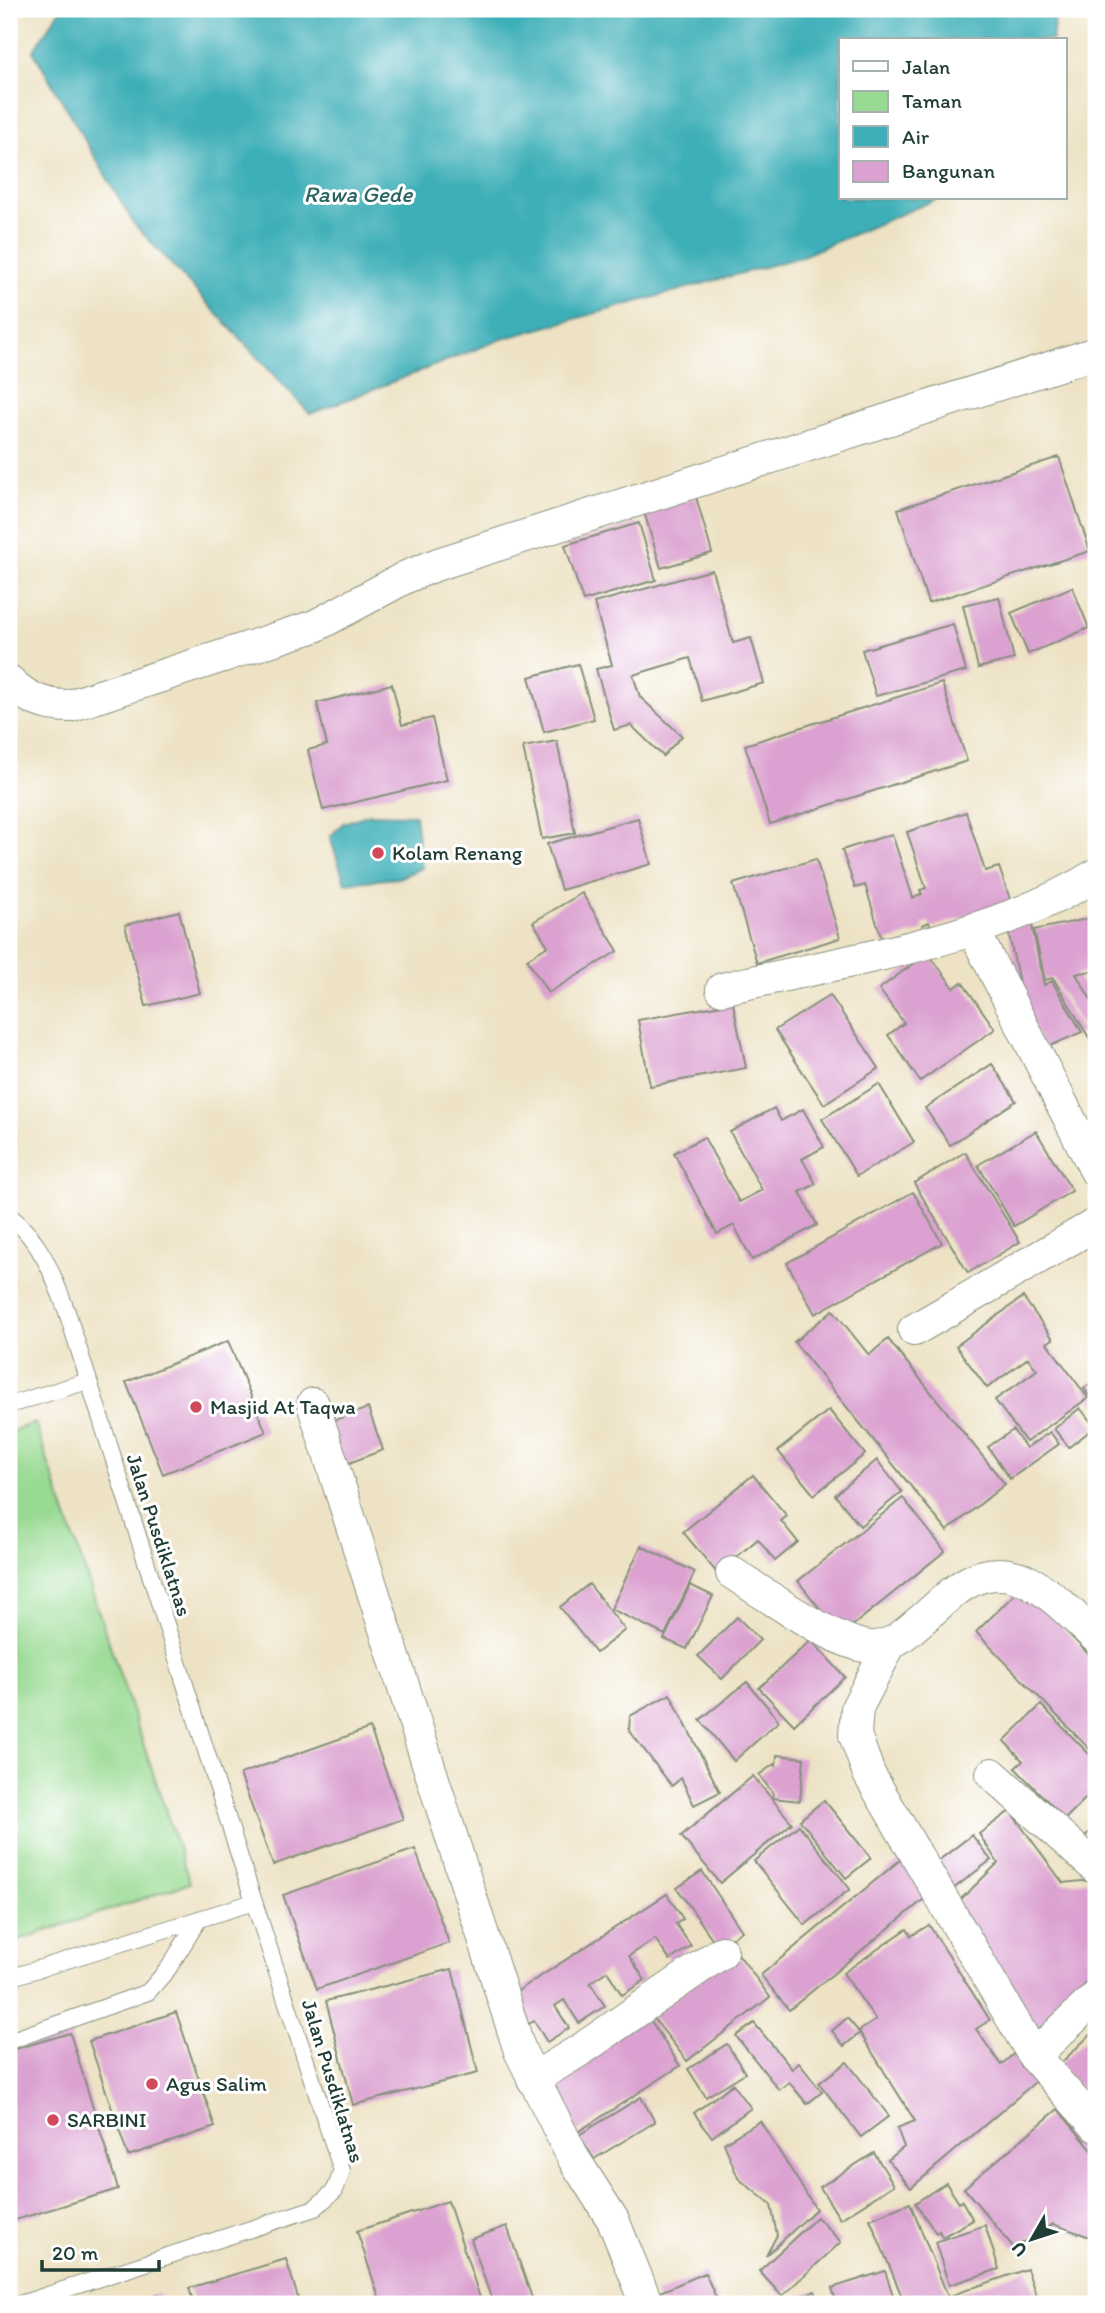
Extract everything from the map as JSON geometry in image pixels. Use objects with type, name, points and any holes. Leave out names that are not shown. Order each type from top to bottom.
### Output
[{"type":"street","points":[[9,681],[24,695],[49,706],[69,706],[315,626],[406,577],[438,564],[1096,353]]},
{"type":"street","points":[[722,989],[974,931],[1063,895],[1096,875]]},
{"type":"street","points":[[974,931],[1096,1171]]},
{"type":"street","points":[[914,1330],[1096,1224]]},
{"type":"street","points":[[313,1404],[520,2052],[574,2158],[613,2220],[647,2304]]},
{"type":"street","points":[[732,1573],[842,1640],[864,1646],[890,1644]]},
{"type":"street","points":[[1096,1637],[1039,1586],[1022,1577],[1004,1573],[982,1576],[964,1585],[890,1644],[857,1708],[855,1735],[869,1774],[1034,2056],[1096,2126]]},
{"type":"street","points":[[992,1774],[1096,1868]]},
{"type":"street","points":[[533,2079],[582,2049],[722,1952]]},
{"type":"street","points":[[1034,2056],[1096,1997]]},
{"type":"lane","name":"Jalan Pusdiklatnas","points":[[9,1215],[26,1229],[42,1250],[67,1312],[254,1902],[342,2168],[340,2183],[329,2197],[314,2208],[20,2304]]},
{"type":"lane","points":[[9,1405],[88,1381]]},
{"type":"lane","points":[[9,1978],[254,1902]]},
{"type":"lane","points":[[9,2041],[148,1993],[168,1969],[199,1919]]},
{"type":"green space","points":[[35,1423],[190,1883],[9,1943],[9,1432]]},
{"type":"water","name":"Rawa Gede","points":[[61,9],[1056,9],[1052,38],[839,38],[839,200],[934,200],[800,257],[502,339],[310,414],[134,224],[33,51]]},
{"type":"water","name":"Kolam Renang","points":[[370,814],[415,815],[422,868],[398,878],[345,883],[330,837],[343,823]]},
{"type":"building","points":[[1059,457],[1090,551],[928,603],[898,509]]},
{"type":"building","points":[[696,497],[712,553],[661,568],[644,512]]},
{"type":"building","points":[[639,523],[656,580],[583,601],[565,545]]},
{"type":"building","points":[[712,570],[733,643],[751,638],[764,683],[702,701],[690,658],[633,675],[640,697],[682,736],[663,756],[631,725],[614,730],[596,669],[612,665],[594,603]]},
{"type":"building","points":[[1072,587],[1089,628],[1028,654],[1011,613]]},
{"type":"building","points":[[999,597],[1014,659],[978,668],[963,605]]},
{"type":"building","points":[[953,624],[966,671],[876,696],[862,650]]},
{"type":"building","points":[[578,664],[594,719],[544,732],[529,677]]},
{"type":"building","points":[[942,683],[967,761],[770,824],[745,745]]},
{"type":"building","points":[[392,684],[402,725],[432,718],[447,780],[323,810],[308,750],[327,745],[317,703]]},
{"type":"building","points":[[557,741],[575,833],[542,839],[523,747]]},
{"type":"building","points":[[966,812],[985,871],[999,867],[1011,902],[931,928],[929,922],[922,925],[924,930],[883,943],[865,885],[855,888],[842,850],[892,834],[913,898],[922,894],[920,890],[926,888],[907,832]]},
{"type":"building","points":[[638,818],[651,864],[561,890],[547,844]]},
{"type":"building","points":[[816,859],[840,938],[757,963],[733,884]]},
{"type":"building","points":[[582,893],[618,951],[548,993],[527,959],[548,946],[533,922]]},
{"type":"building","points":[[179,911],[200,993],[146,1006],[125,925]]},
{"type":"building","points":[[1030,916],[1044,985],[1052,981],[1082,1032],[1043,1049],[1022,998],[1006,920]]},
{"type":"building","points":[[1096,917],[1096,970],[1076,974],[1096,1008],[1096,1038],[1091,1041],[1053,978],[1045,980],[1034,930]]},
{"type":"building","points":[[928,953],[954,988],[962,982],[995,1029],[920,1081],[888,1035],[904,1023],[879,989]]},
{"type":"building","points":[[830,995],[879,1068],[824,1104],[775,1030]]},
{"type":"building","points":[[733,1003],[746,1068],[650,1086],[638,1020]]},
{"type":"building","points":[[992,1064],[1016,1101],[950,1145],[925,1108]]},
{"type":"building","points":[[879,1084],[914,1142],[857,1176],[822,1119]]},
{"type":"building","points":[[774,1108],[781,1121],[803,1109],[824,1147],[802,1159],[816,1184],[800,1192],[817,1225],[752,1260],[734,1225],[717,1234],[674,1153],[704,1137],[739,1202],[762,1190],[730,1132]]},
{"type":"building","points":[[1036,1131],[1072,1191],[1014,1226],[978,1165]]},
{"type":"building","points":[[965,1152],[1020,1242],[968,1273],[914,1183]]},
{"type":"building","points":[[913,1192],[942,1243],[815,1314],[787,1263]]},
{"type":"building","points":[[1023,1297],[1053,1339],[1047,1343],[1088,1398],[1026,1442],[995,1400],[1037,1370],[1028,1358],[987,1388],[956,1346]]},
{"type":"building","points":[[833,1310],[869,1355],[888,1339],[1005,1484],[947,1531],[794,1342]]},
{"type":"building","name":"Masjid At Taqwa","points":[[228,1341],[266,1432],[163,1474],[126,1382]]},
{"type":"building","points":[[1096,1380],[1096,1406],[1084,1388]]},
{"type":"building","points":[[368,1408],[383,1450],[344,1465],[329,1422]]},
{"type":"building","points":[[1080,1408],[1095,1427],[1069,1447],[1054,1429]]},
{"type":"building","points":[[829,1410],[865,1454],[814,1495],[778,1451]]},
{"type":"building","points":[[1013,1430],[1026,1448],[1050,1432],[1059,1444],[1010,1479],[988,1447]]},
{"type":"building","points":[[877,1460],[902,1492],[860,1526],[835,1495]]},
{"type":"building","points":[[753,1475],[787,1516],[781,1521],[798,1542],[775,1561],[758,1539],[717,1573],[683,1532]]},
{"type":"building","points":[[903,1498],[945,1551],[841,1635],[798,1581]]},
{"type":"building","points":[[641,1546],[695,1572],[665,1635],[611,1609]]},
{"type":"building","points":[[589,1584],[625,1630],[596,1653],[560,1607]]},
{"type":"building","points":[[690,1585],[713,1596],[687,1649],[664,1639]]},
{"type":"building","points":[[1023,1586],[1096,1662],[1096,1756],[976,1632]]},
{"type":"building","points":[[737,1617],[760,1640],[722,1679],[698,1656]]},
{"type":"building","points":[[811,1640],[845,1677],[794,1725],[759,1688]]},
{"type":"building","points":[[747,1682],[779,1721],[734,1761],[700,1720]]},
{"type":"building","points":[[670,1694],[720,1792],[694,1805],[681,1778],[672,1786],[629,1730],[630,1716]]},
{"type":"building","points":[[1041,1705],[1096,1761],[1096,1788],[1065,1819],[1015,1768],[1023,1761],[1004,1741]]},
{"type":"building","points":[[370,1728],[403,1819],[273,1865],[240,1774]]},
{"type":"building","points":[[777,1755],[804,1758],[800,1801],[772,1798],[773,1793],[759,1775],[774,1764],[776,1766]]},
{"type":"building","points":[[753,1776],[792,1823],[720,1883],[681,1836]]},
{"type":"building","points":[[824,1800],[871,1858],[846,1878],[800,1820]]},
{"type":"building","points":[[1010,1811],[1063,1883],[1091,1880],[1096,1885],[1096,1969],[1076,1997],[1031,2037],[953,1907],[998,1863],[979,1834]]},
{"type":"building","points":[[799,1825],[850,1889],[805,1925],[754,1861]]},
{"type":"building","points":[[1096,1826],[1096,1857],[1081,1840]]},
{"type":"building","points":[[972,1835],[991,1860],[953,1889],[934,1864]]},
{"type":"building","points":[[415,1849],[449,1943],[317,1989],[283,1895]]},
{"type":"building","points":[[900,1860],[929,1895],[789,2010],[761,1975]]},
{"type":"building","points":[[702,1871],[742,1931],[718,1947],[677,1888]]},
{"type":"building","points":[[667,1894],[683,1919],[676,1924],[691,1946],[670,1960],[655,1939],[629,1956],[645,1980],[622,1995],[607,1971],[590,1983],[605,2006],[579,2023],[564,2000],[555,2006],[569,2028],[547,2042],[534,2021],[525,2026],[507,1998]]},
{"type":"building","points":[[929,1925],[990,2020],[976,2029],[1001,2065],[1017,2051],[1040,2078],[911,2188],[888,2160],[904,2147],[897,2128],[915,2121],[859,2031],[876,2020],[843,1973],[907,1929],[911,1936]]},
{"type":"building","points":[[736,1951],[770,1997],[687,2061],[652,2016]]},
{"type":"building","points":[[452,1969],[478,2073],[353,2105],[326,2001]]},
{"type":"building","name":"Agus Salim","points":[[176,2012],[215,2127],[128,2156],[89,2041]]},
{"type":"building","points":[[646,2013],[680,2066],[576,2133],[542,2080]]},
{"type":"building","points":[[847,2018],[860,2033],[844,2046],[832,2031]]},
{"type":"building","points":[[754,2023],[792,2069],[799,2063],[822,2092],[807,2104],[789,2082],[779,2090],[736,2036]]},
{"type":"building","points":[[1096,2029],[1096,2104],[1059,2065]]},
{"type":"building","name":"SARBINI","points":[[70,2033],[118,2189],[9,2222],[9,2051]]},
{"type":"building","points":[[727,2044],[745,2073],[706,2097],[688,2069]]},
{"type":"building","points":[[847,2062],[889,2116],[861,2137],[819,2083]]},
{"type":"building","points":[[733,2084],[751,2108],[712,2137],[694,2113]]},
{"type":"building","points":[[641,2097],[655,2122],[594,2159],[579,2135]]},
{"type":"building","points":[[1058,2109],[1096,2155],[1096,2239],[1053,2224],[1014,2248],[964,2188]]},
{"type":"building","points":[[760,2121],[816,2209],[766,2256],[777,2235],[771,2205],[738,2178],[724,2143]]},
{"type":"building","points":[[874,2153],[894,2185],[840,2219],[820,2187]]},
{"type":"building","points":[[946,2183],[959,2203],[962,2201],[973,2220],[942,2237],[939,2231],[936,2233],[915,2203]]},
{"type":"building","points":[[448,2201],[482,2304],[381,2304],[357,2231]]},
{"type":"building","points":[[910,2203],[949,2299],[937,2304],[905,2304],[870,2219]]},
{"type":"building","points":[[817,2217],[841,2242],[782,2296],[759,2271]]},
{"type":"building","points":[[985,2225],[999,2269],[949,2285],[935,2242]]},
{"type":"building","points":[[507,2226],[534,2304],[493,2304],[471,2239]]},
{"type":"building","points":[[286,2259],[300,2304],[194,2304],[189,2288]]},
{"type":"building","points":[[1027,2269],[1037,2298],[1020,2304],[956,2304],[952,2295]]},
{"type":"building","points":[[885,2271],[896,2304],[837,2304],[832,2288]]},
{"type":"building","points":[[705,2273],[719,2304],[659,2304],[655,2294]]},
{"type":"building","points":[[815,2291],[820,2304],[781,2304]]},
{"type":"building","points":[[158,2294],[161,2304],[127,2304]]},
{"type":"place","name":"Kolam Renang","points":[[378,853]]},
{"type":"place","name":"Masjid At Taqwa","points":[[196,1407]]},
{"type":"place","name":"Agus Salim","points":[[152,2084]]},
{"type":"place","name":"SARBINI","points":[[53,2120]]}]
